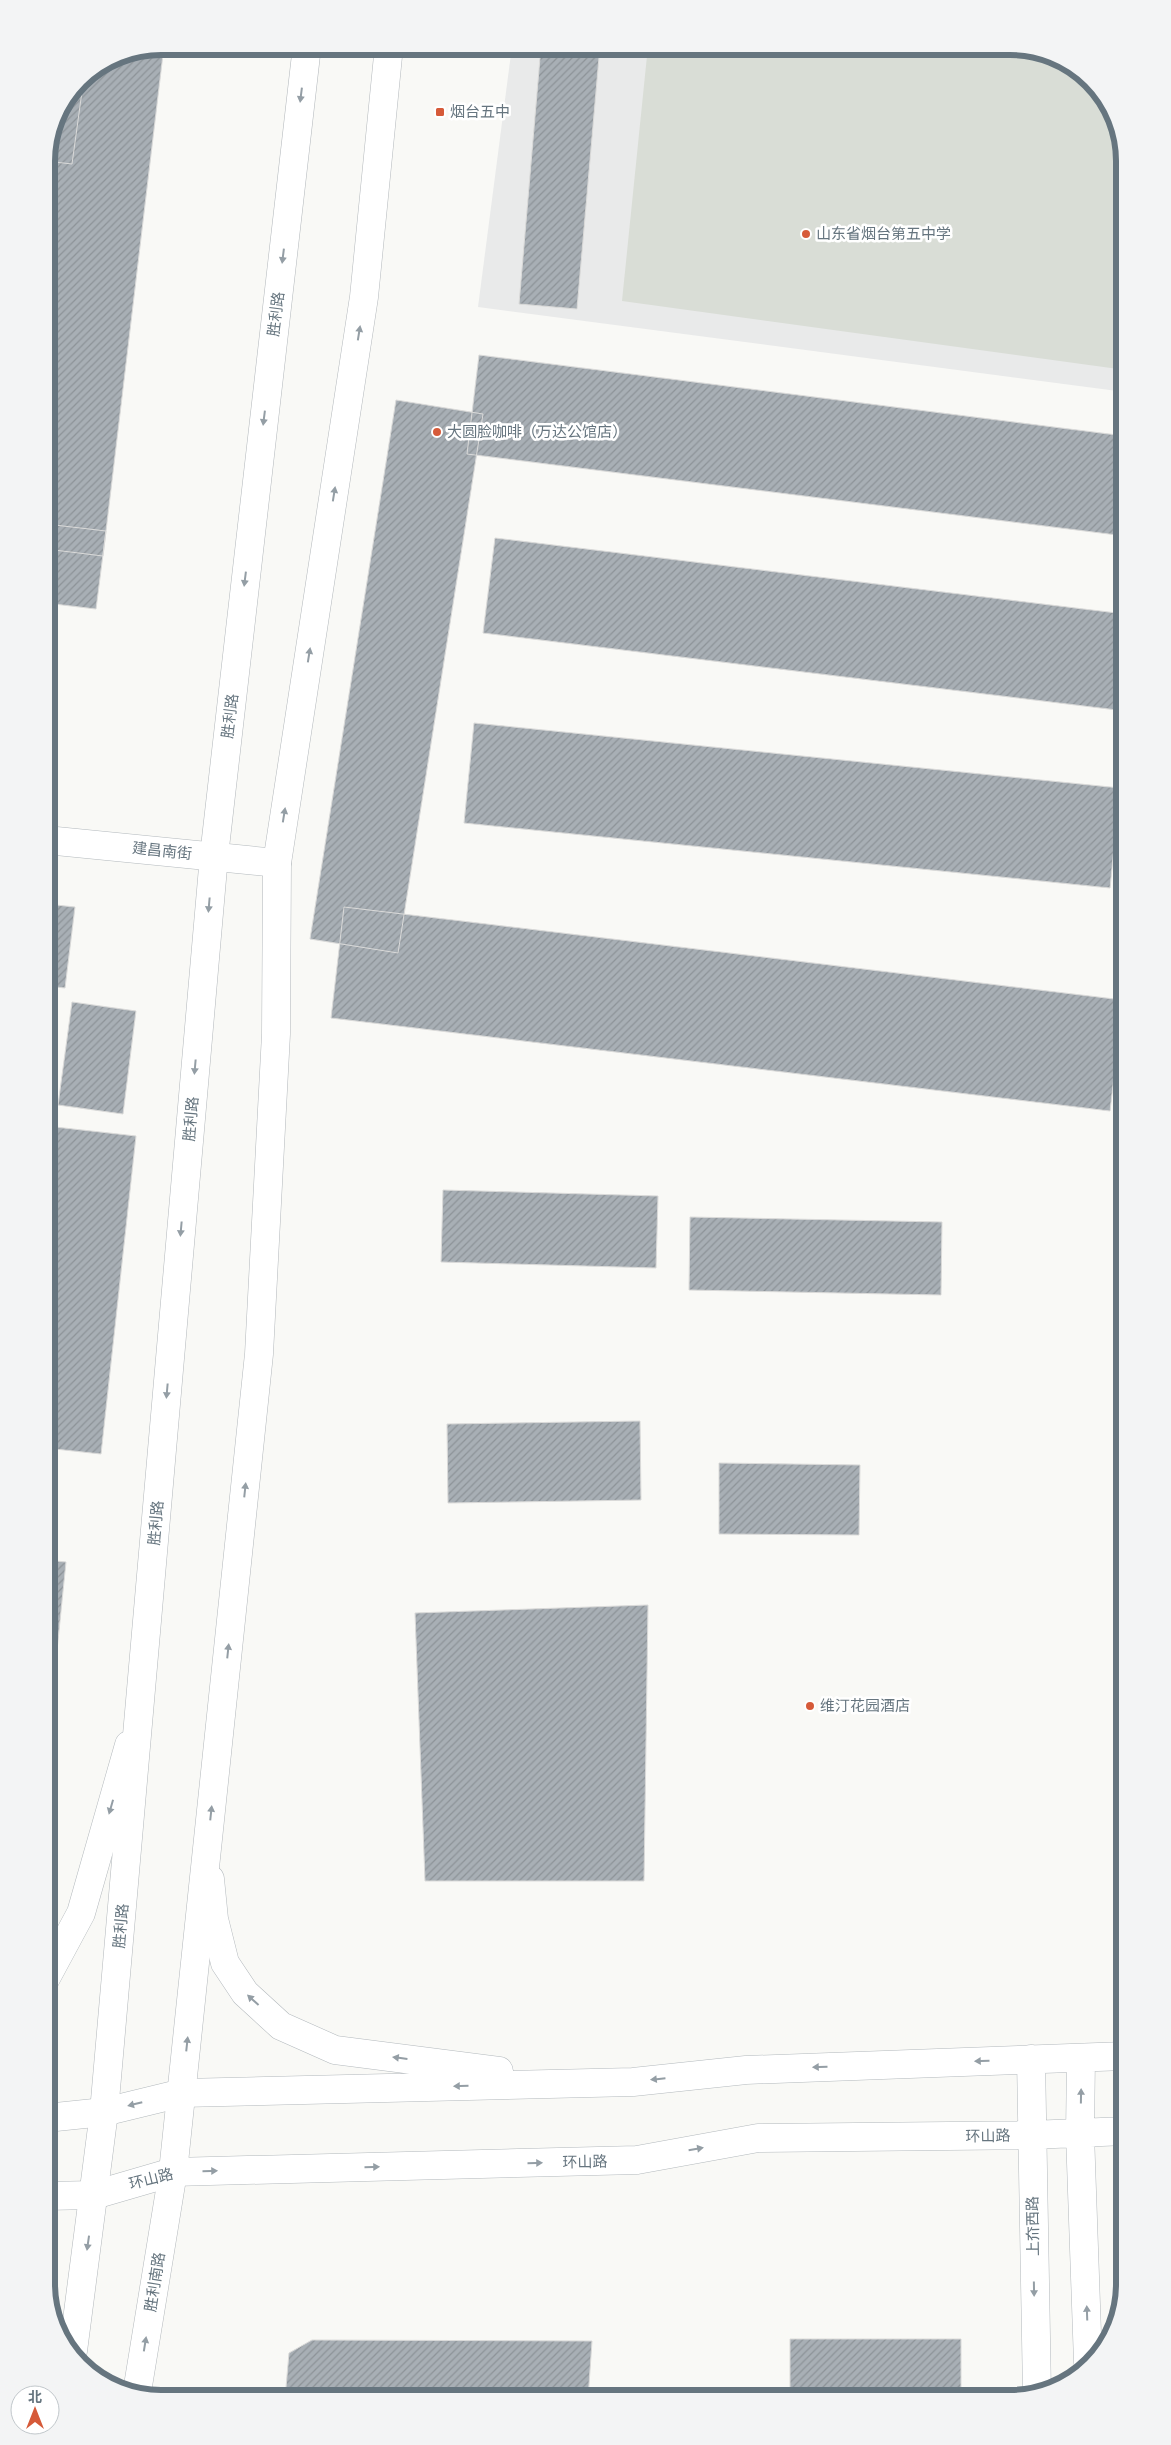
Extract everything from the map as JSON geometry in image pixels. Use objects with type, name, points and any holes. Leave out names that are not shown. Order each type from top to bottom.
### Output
[{"type":"main road","name":"胜利路","points":[[94,2195],[104,2112],[214,856],[306,55]]},
{"type":"main road","points":[[174,2172],[259,1354],[276,1034],[276,863],[364,297],[389,55]]},
{"type":"main road","name":"建昌南街","points":[[55,841],[276,863]]},
{"type":"main road","points":[[55,1961],[81,1913],[139,1710]]},
{"type":"main road","points":[[208,1849],[214,1919],[225,1963],[245,1993],[281,2026],[335,2050],[587,2083]]},
{"type":"main road","points":[[55,2117],[104,2112],[182,2093],[633,2082],[746,2070],[1116,2056]]},
{"type":"main road","points":[[1081,2058],[1080,2134],[1088,2356]]},
{"type":"main road","name":"上夼西路","points":[[1031,2059],[1037,2386]]},
{"type":"main road","name":"环山路","points":[[55,2196],[94,2195],[174,2172],[637,2160],[758,2138],[1031,2135],[1116,2132]]},
{"type":"main road","name":"胜利南路","points":[[138,2387],[174,2172]]},
{"type":"main road","points":[[74,2344],[94,2195]]},
{"type":"shaded area","name":"山东省烟台第五中学","points":[[511,55],[1017,55],[1051,63],[1063,69],[1085,86],[1102,108],[1114,140],[1116,161],[1116,391],[478,307]]},
{"type":"shaded area","name":"山东省烟台第五中学","points":[[647,55],[1017,55],[1051,63],[1063,69],[1085,86],[1102,108],[1108,120],[1114,140],[1116,161],[1116,369],[622,301]]},
{"type":"building","points":[[163,55],[103,556],[55,550],[55,154],[63,120],[73,102],[91,81],[120,63],[140,57]]},
{"type":"building","points":[[540,55],[599,55],[577,309],[519,304]]},
{"type":"building","points":[[82,91],[72,164],[55,162],[55,154],[63,120]]},
{"type":"building","points":[[479,355],[1116,435],[1116,535],[467,454]]},
{"type":"building","points":[[396,400],[483,414],[398,953],[310,939]]},
{"type":"building","points":[[55,525],[106,531],[96,609],[55,604]]},
{"type":"building","points":[[495,538],[1116,613],[1116,710],[483,633]]},
{"type":"building","points":[[474,723],[1116,788],[1116,828],[1110,888],[464,823]]},
{"type":"building","points":[[55,905],[75,907],[65,988],[55,987]]},
{"type":"building","points":[[344,907],[1116,999],[1116,1060],[1110,1111],[331,1018]]},
{"type":"building","points":[[72,1002],[136,1011],[123,1114],[58,1105]]},
{"type":"building","points":[[55,1127],[136,1136],[101,1454],[55,1449]]},
{"type":"building","points":[[443,1190],[658,1196],[656,1268],[441,1262]]},
{"type":"building","points":[[690,1217],[942,1222],[941,1295],[689,1290]]},
{"type":"building","points":[[640,1421],[641,1500],[448,1503],[447,1424]]},
{"type":"building","points":[[719,1463],[860,1465],[859,1535],[719,1534]]},
{"type":"building","points":[[55,1561],[66,1562],[55,1670]]},
{"type":"building","points":[[648,1605],[644,1881],[425,1881],[415,1613]]},
{"type":"building","points":[[790,2339],[961,2339],[961,2390],[790,2390]]},
{"type":"building","points":[[312,2340],[592,2341],[589,2390],[286,2390],[289,2353]]},
{"type":"place","name":"烟台五中","points":[[440,112]]},
{"type":"place","name":"山东省烟台第五中学","points":[[806,234]]},
{"type":"place","name":"大圆脸咖啡（万达公馆店）","points":[[437,432]]},
{"type":"place","name":"维汀花园酒店","points":[[810,1706]]}]
